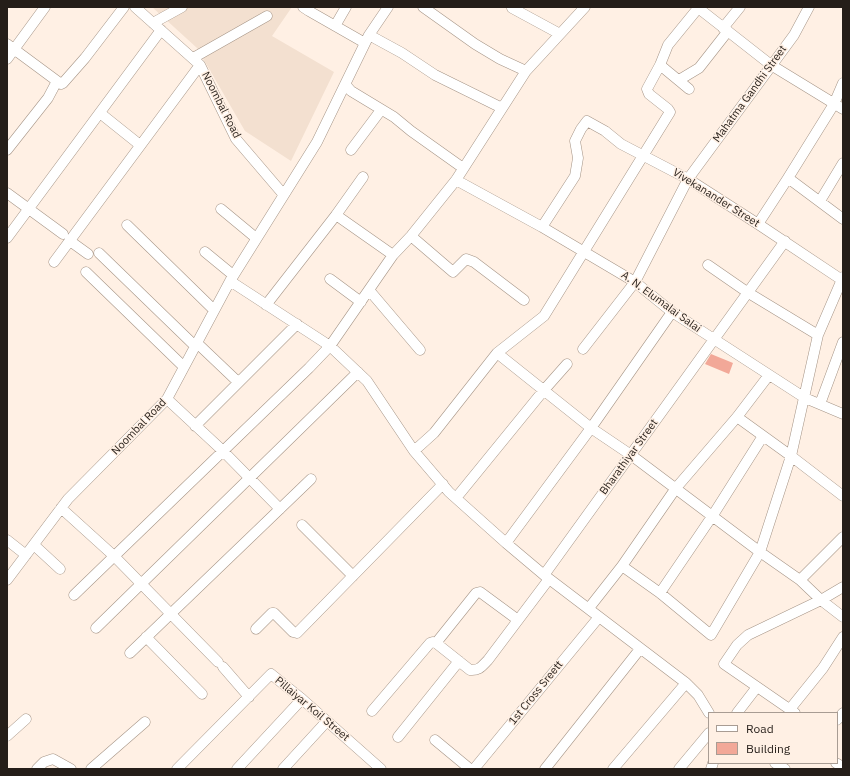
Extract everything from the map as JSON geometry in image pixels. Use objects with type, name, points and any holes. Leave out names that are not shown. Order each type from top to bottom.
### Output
[{"type":"street","points":[[11,47],[56,82],[61,84],[85,58],[124,7]]},
{"type":"street","name":"Noombal Road","points":[[135,7],[196,61],[236,138],[283,194]]},
{"type":"street","points":[[153,23],[182,7]]},
{"type":"street","points":[[304,7],[335,26],[402,53],[435,74],[502,108]]},
{"type":"street","points":[[335,26],[346,7]]},
{"type":"street","name":"Noombal Road","points":[[7,580],[68,499],[167,399],[231,278],[317,142],[367,39],[388,7]]},
{"type":"street","points":[[423,7],[488,52],[526,70]]},
{"type":"street","points":[[74,595],[330,346],[393,255],[411,236],[456,180],[526,70],[585,7]]},
{"type":"street","points":[[414,451],[434,433],[497,353],[544,316],[670,112],[648,92],[648,86],[660,65],[668,45],[698,7],[771,65],[843,109]]},
{"type":"street","points":[[679,80],[699,68],[740,7]]},
{"type":"street","name":"Mahatma Gandhi Street","points":[[583,349],[636,282],[688,179],[794,35],[809,7]]},
{"type":"street","points":[[7,59],[11,47],[43,8]]},
{"type":"street","points":[[512,8],[526,11],[560,34]]},
{"type":"street","points":[[54,262],[66,238],[140,144],[196,61],[267,16]]},
{"type":"street","points":[[7,238],[161,30]]},
{"type":"street","points":[[660,65],[689,89]]},
{"type":"street","points":[[7,150],[48,98],[56,82]]},
{"type":"street","points":[[758,224],[834,104],[843,83]]},
{"type":"street","points":[[344,84],[463,168]]},
{"type":"street","points":[[351,150],[381,110]]},
{"type":"street","points":[[100,113],[140,144]]},
{"type":"street","name":"Vivekanander Street","points":[[542,227],[575,176],[578,158],[575,141],[580,130],[587,121],[605,131],[621,144],[688,179],[842,278]]},
{"type":"street","points":[[820,201],[843,163]]},
{"type":"street","points":[[266,305],[336,215],[363,177]]},
{"type":"street","points":[[788,178],[843,219]]},
{"type":"street","name":"A. N. Elumalai Salai","points":[[456,180],[542,227],[636,282],[672,312],[805,398],[843,414]]},
{"type":"street","points":[[7,193],[88,254]]},
{"type":"street","points":[[221,209],[256,238]]},
{"type":"street","points":[[336,215],[393,255]]},
{"type":"street","points":[[127,225],[214,310]]},
{"type":"street","points":[[411,236],[453,272],[466,259],[474,262],[524,300]]},
{"type":"street","name":"Bharathiyar Street","points":[[436,643],[470,670],[479,669],[488,660],[518,620],[631,454],[785,241]]},
{"type":"street","points":[[205,252],[231,278],[266,305],[330,346],[367,381],[414,451],[456,498],[506,543],[547,577],[686,684],[698,695],[708,712]]},
{"type":"street","points":[[99,253],[238,382]]},
{"type":"street","points":[[708,265],[747,292],[818,336]]},
{"type":"street","points":[[86,272],[184,367]]},
{"type":"street","points":[[622,566],[660,593],[711,635],[760,552],[791,456],[818,336],[842,278]]},
{"type":"street","points":[[330,279],[361,302]]},
{"type":"street","points":[[369,290],[420,350]]},
{"type":"street","points":[[506,543],[591,428],[672,312]]},
{"type":"street","points":[[195,426],[297,324]]},
{"type":"street","points":[[820,404],[843,342]]},
{"type":"street","points":[[497,353],[591,428],[631,454],[760,552],[800,580],[821,600],[843,617]]},
{"type":"street","points":[[456,498],[567,364]]},
{"type":"street","points":[[96,628],[358,372]]},
{"type":"street","points":[[589,608],[622,566],[676,488],[737,417],[769,375]]},
{"type":"street","points":[[167,399],[223,451],[280,509]]},
{"type":"street","points":[[737,417],[843,496]]},
{"type":"street","points":[[660,593],[713,515],[763,436]]},
{"type":"street","points":[[130,653],[312,479]]},
{"type":"street","points":[[256,629],[272,613],[274,613],[292,632],[297,633],[443,484]]},
{"type":"street","points":[[61,508],[114,556],[171,613],[220,664],[249,697]]},
{"type":"street","points":[[302,525],[353,576]]},
{"type":"street","points":[[800,580],[843,537]]},
{"type":"street","points":[[7,540],[26,555]]},
{"type":"street","points":[[34,545],[60,569]]},
{"type":"street","points":[[843,587],[821,600],[748,635],[737,645],[724,664],[792,711],[843,637]]},
{"type":"street","points":[[372,711],[430,643],[436,643],[476,593],[480,592],[518,620]]},
{"type":"street","name":"1st Cross Sreett","points":[[474,769],[599,617]]},
{"type":"street","points":[[146,638],[202,694]]},
{"type":"street","points":[[545,769],[640,649]]},
{"type":"street","points":[[398,737],[459,662]]},
{"type":"street","name":"Pillaiyar Koil Street","points":[[177,769],[271,674],[302,699],[381,769]]},
{"type":"street","points":[[613,769],[686,684]]},
{"type":"street","points":[[738,712],[757,687]]},
{"type":"street","points":[[237,769],[302,699]]},
{"type":"street","points":[[7,736],[26,719]]},
{"type":"street","points":[[283,769],[327,721]]},
{"type":"street","points":[[91,769],[145,722]]},
{"type":"street","points":[[679,769],[708,734]]},
{"type":"street","points":[[435,740],[470,769]]},
{"type":"street","points":[[37,769],[44,762],[54,759],[71,769]]},
{"type":"shaded area","points":[[152,7],[292,7],[272,36],[334,72],[291,161],[245,131],[197,48]]},
{"type":"building","points":[[711,354],[733,363],[729,374],[705,364]]}]
